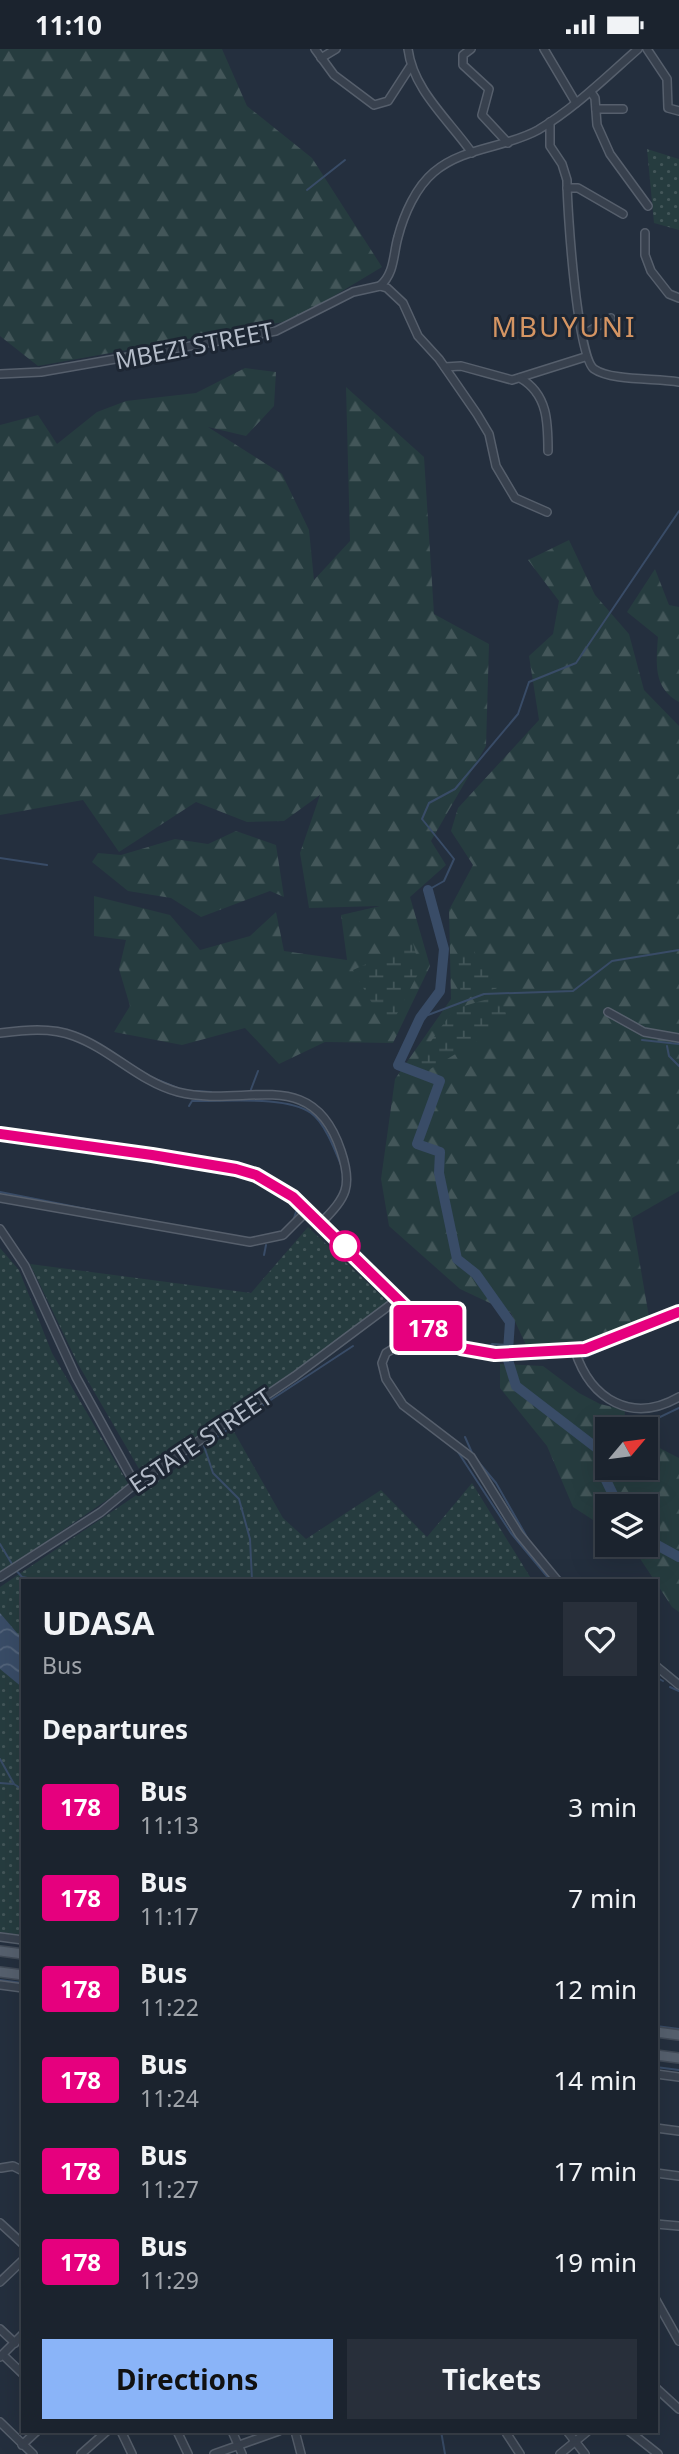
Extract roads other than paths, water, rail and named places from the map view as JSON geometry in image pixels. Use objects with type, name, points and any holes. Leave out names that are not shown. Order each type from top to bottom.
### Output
[{"type":"main road","points":[[0,1951],[21,1954]]},
{"type":"main road","points":[[0,1972],[21,1975]]},
{"type":"main road","points":[[658,2031],[679,2033]]},
{"type":"main road","points":[[658,2055],[679,2058]]},
{"type":"street","points":[[315,49],[334,75],[374,106],[388,101],[410,67]]},
{"type":"street","points":[[321,58],[336,49]]},
{"type":"street","points":[[408,49],[410,67],[472,153]]},
{"type":"street","points":[[471,49],[463,55],[463,65],[489,89],[482,115],[508,143]]},
{"type":"street","points":[[544,49],[576,103]]},
{"type":"street","points":[[547,512],[515,498],[496,467],[485,426],[445,367],[418,336],[403,303],[387,288],[380,286],[391,270],[398,238],[414,198],[434,172],[472,153],[508,143],[550,122],[591,92],[638,49]]},
{"type":"street","points":[[647,49],[667,79],[668,108],[679,111]]},
{"type":"street","points":[[591,92],[597,125],[614,162],[648,206]]},
{"type":"street","points":[[596,109],[623,109]]},
{"type":"street","points":[[550,122],[550,146],[562,164],[567,188],[576,301],[585,357],[597,371],[679,382]]},
{"type":"street","points":[[567,188],[578,188],[623,214]]},
{"type":"street","points":[[645,233],[645,255],[651,271],[669,294],[679,298]]},
{"type":"street","name":"MBEZI STREET","points":[[0,374],[41,372],[276,331],[353,292],[380,286]]},
{"type":"street","points":[[583,335],[611,318]]},
{"type":"street","points":[[445,367],[455,365],[503,379],[520,378],[585,357]]},
{"type":"street","points":[[520,378],[532,386],[543,402],[548,424],[548,451]]},
{"type":"street","points":[[608,1012],[644,1032],[679,1038]]},
{"type":"street","points":[[0,1033],[41,1030],[76,1037],[146,1079],[177,1091],[224,1096],[276,1093],[307,1101],[318,1109],[333,1129],[347,1176],[345,1196],[322,1222]]},
{"type":"street","points":[[0,1134],[236,1169],[276,1185],[322,1222],[427,1328],[461,1348],[495,1354],[575,1351],[617,1339],[679,1313]]},
{"type":"street","points":[[0,1198],[250,1242],[283,1235],[308,1210]]},
{"type":"street","points":[[0,1230],[25,1266],[76,1377],[135,1484]]},
{"type":"street","name":"ESTATE STREET","points":[[0,1577],[101,1512],[135,1484],[295,1376],[398,1299]]},
{"type":"street","points":[[427,1328],[386,1353],[382,1363],[386,1379],[410,1412],[471,1457],[526,1544],[557,1579]]},
{"type":"street","points":[[575,1351],[587,1380],[612,1401],[635,1408],[651,1408],[663,1406],[679,1397]]},
{"type":"street","points":[[658,1668],[679,1685]]},
{"type":"street","points":[[0,1937],[21,1940]]},
{"type":"street","points":[[0,1985],[21,1988]]},
{"type":"street","points":[[658,2074],[679,2077]]},
{"type":"street","points":[[658,2128],[679,2131]]},
{"type":"street","points":[[1,2168],[13,2166],[21,2170]]},
{"type":"street","points":[[658,2173],[679,2176]]},
{"type":"street","points":[[0,2223],[21,2241]]},
{"type":"street","points":[[658,2224],[679,2226]]},
{"type":"street","points":[[0,2282],[21,2262]]},
{"type":"street","points":[[658,2303],[679,2340]]},
{"type":"street","points":[[0,2329],[15,2343]]},
{"type":"street","points":[[21,2336],[1,2356],[21,2372]]},
{"type":"street","points":[[658,2390],[679,2409]]},
{"type":"street","points":[[0,2422],[33,2454]]},
{"type":"street","points":[[22,2445],[35,2433]]},
{"type":"street","points":[[81,2454],[105,2433]]},
{"type":"street","points":[[122,2433],[132,2454]]},
{"type":"street","points":[[180,2433],[188,2454]]},
{"type":"street","points":[[233,2433],[242,2454]]},
{"type":"street","points":[[214,2454],[273,2433]]},
{"type":"street","points":[[296,2433],[301,2454]]},
{"type":"street","points":[[506,2433],[520,2454]]},
{"type":"street","points":[[569,2433],[585,2454]]},
{"type":"street","points":[[560,2454],[585,2433]]},
{"type":"street","points":[[632,2433],[658,2454]]},
{"type":"water","points":[[0,1613],[21,1638],[21,1686],[0,1669]]},
{"type":"waterway","points":[[307,190],[345,160]]},
{"type":"waterway","points":[[428,890],[444,881],[454,859],[422,819],[429,803],[455,789],[518,714],[529,682],[576,663],[679,511]]},
{"type":"waterway","points":[[0,858],[47,865]]},
{"type":"waterway","points":[[428,890],[444,949],[440,991],[420,1018],[398,1065],[440,1081],[417,1144],[440,1152],[439,1173],[457,1259],[476,1274],[510,1322],[508,1351]]},
{"type":"waterway","points":[[420,1018],[484,994],[573,991],[612,961],[679,950]]},
{"type":"waterway","points":[[642,1040],[679,1044]]},
{"type":"waterway","points":[[667,1046],[669,1056],[679,1066]]},
{"type":"waterway","points":[[250,1092],[258,1071]]},
{"type":"waterway","points":[[153,1078],[180,1089]]},
{"type":"waterway","points":[[196,1091],[211,1092]]},
{"type":"waterway","points":[[189,1106],[192,1101],[254,1101],[300,1107],[311,1113],[321,1124],[343,1170]]},
{"type":"waterway","points":[[0,1129],[9,1132]]},
{"type":"waterway","points":[[15,1133],[141,1150]]},
{"type":"waterway","points":[[191,1159],[254,1171]]},
{"type":"waterway","points":[[0,1192],[137,1219]]},
{"type":"waterway","points":[[319,1218],[330,1209]]},
{"type":"waterway","points":[[293,1221],[296,1212]]},
{"type":"waterway","points":[[331,1230],[395,1292]]},
{"type":"waterway","points":[[264,1255],[266,1245]]},
{"type":"waterway","points":[[583,1358],[679,1317]]},
{"type":"waterway","points":[[485,1349],[492,1344],[508,1345],[517,1350]]},
{"type":"waterway","points":[[263,1405],[353,1346]]},
{"type":"waterway","points":[[540,1349],[580,1346]]},
{"type":"waterway","points":[[508,1360],[516,1386],[598,1449],[605,1478],[613,1494]]},
{"type":"waterway","points":[[658,1418],[679,1408]]},
{"type":"waterway","points":[[252,1579],[250,1539],[239,1499],[213,1473],[204,1446],[257,1409]]},
{"type":"waterway","points":[[465,1437],[473,1455]]},
{"type":"waterway","points":[[458,1452],[511,1533],[549,1579]]},
{"type":"waterway","points":[[476,1459],[496,1483],[528,1539]]},
{"type":"waterway","points":[[0,1544],[12,1564]]},
{"type":"waterway","points":[[658,1546],[679,1557]]},
{"type":"waterway","points":[[15,1569],[22,1577],[33,1579]]},
{"type":"waterway","points":[[558,1576],[562,1579]]},
{"type":"waterway","points":[[663,1667],[679,1680]]},
{"type":"waterway","points":[[658,1678],[663,1681]]},
{"type":"waterway","points":[[670,1687],[679,1691]]},
{"type":"waterway","points":[[0,1759],[14,1784],[21,1789]]},
{"type":"waterway","points":[[0,1783],[13,1784]]},
{"type":"waterway","points":[[0,1980],[21,1983]]},
{"type":"waterway","points":[[658,2026],[679,2029]]},
{"type":"waterway","points":[[658,2067],[679,2070]]},
{"type":"waterway","points":[[441,2433],[445,2454]]},
{"type":"district","name":"MBUYUNI","points":[[564,326]]}]
